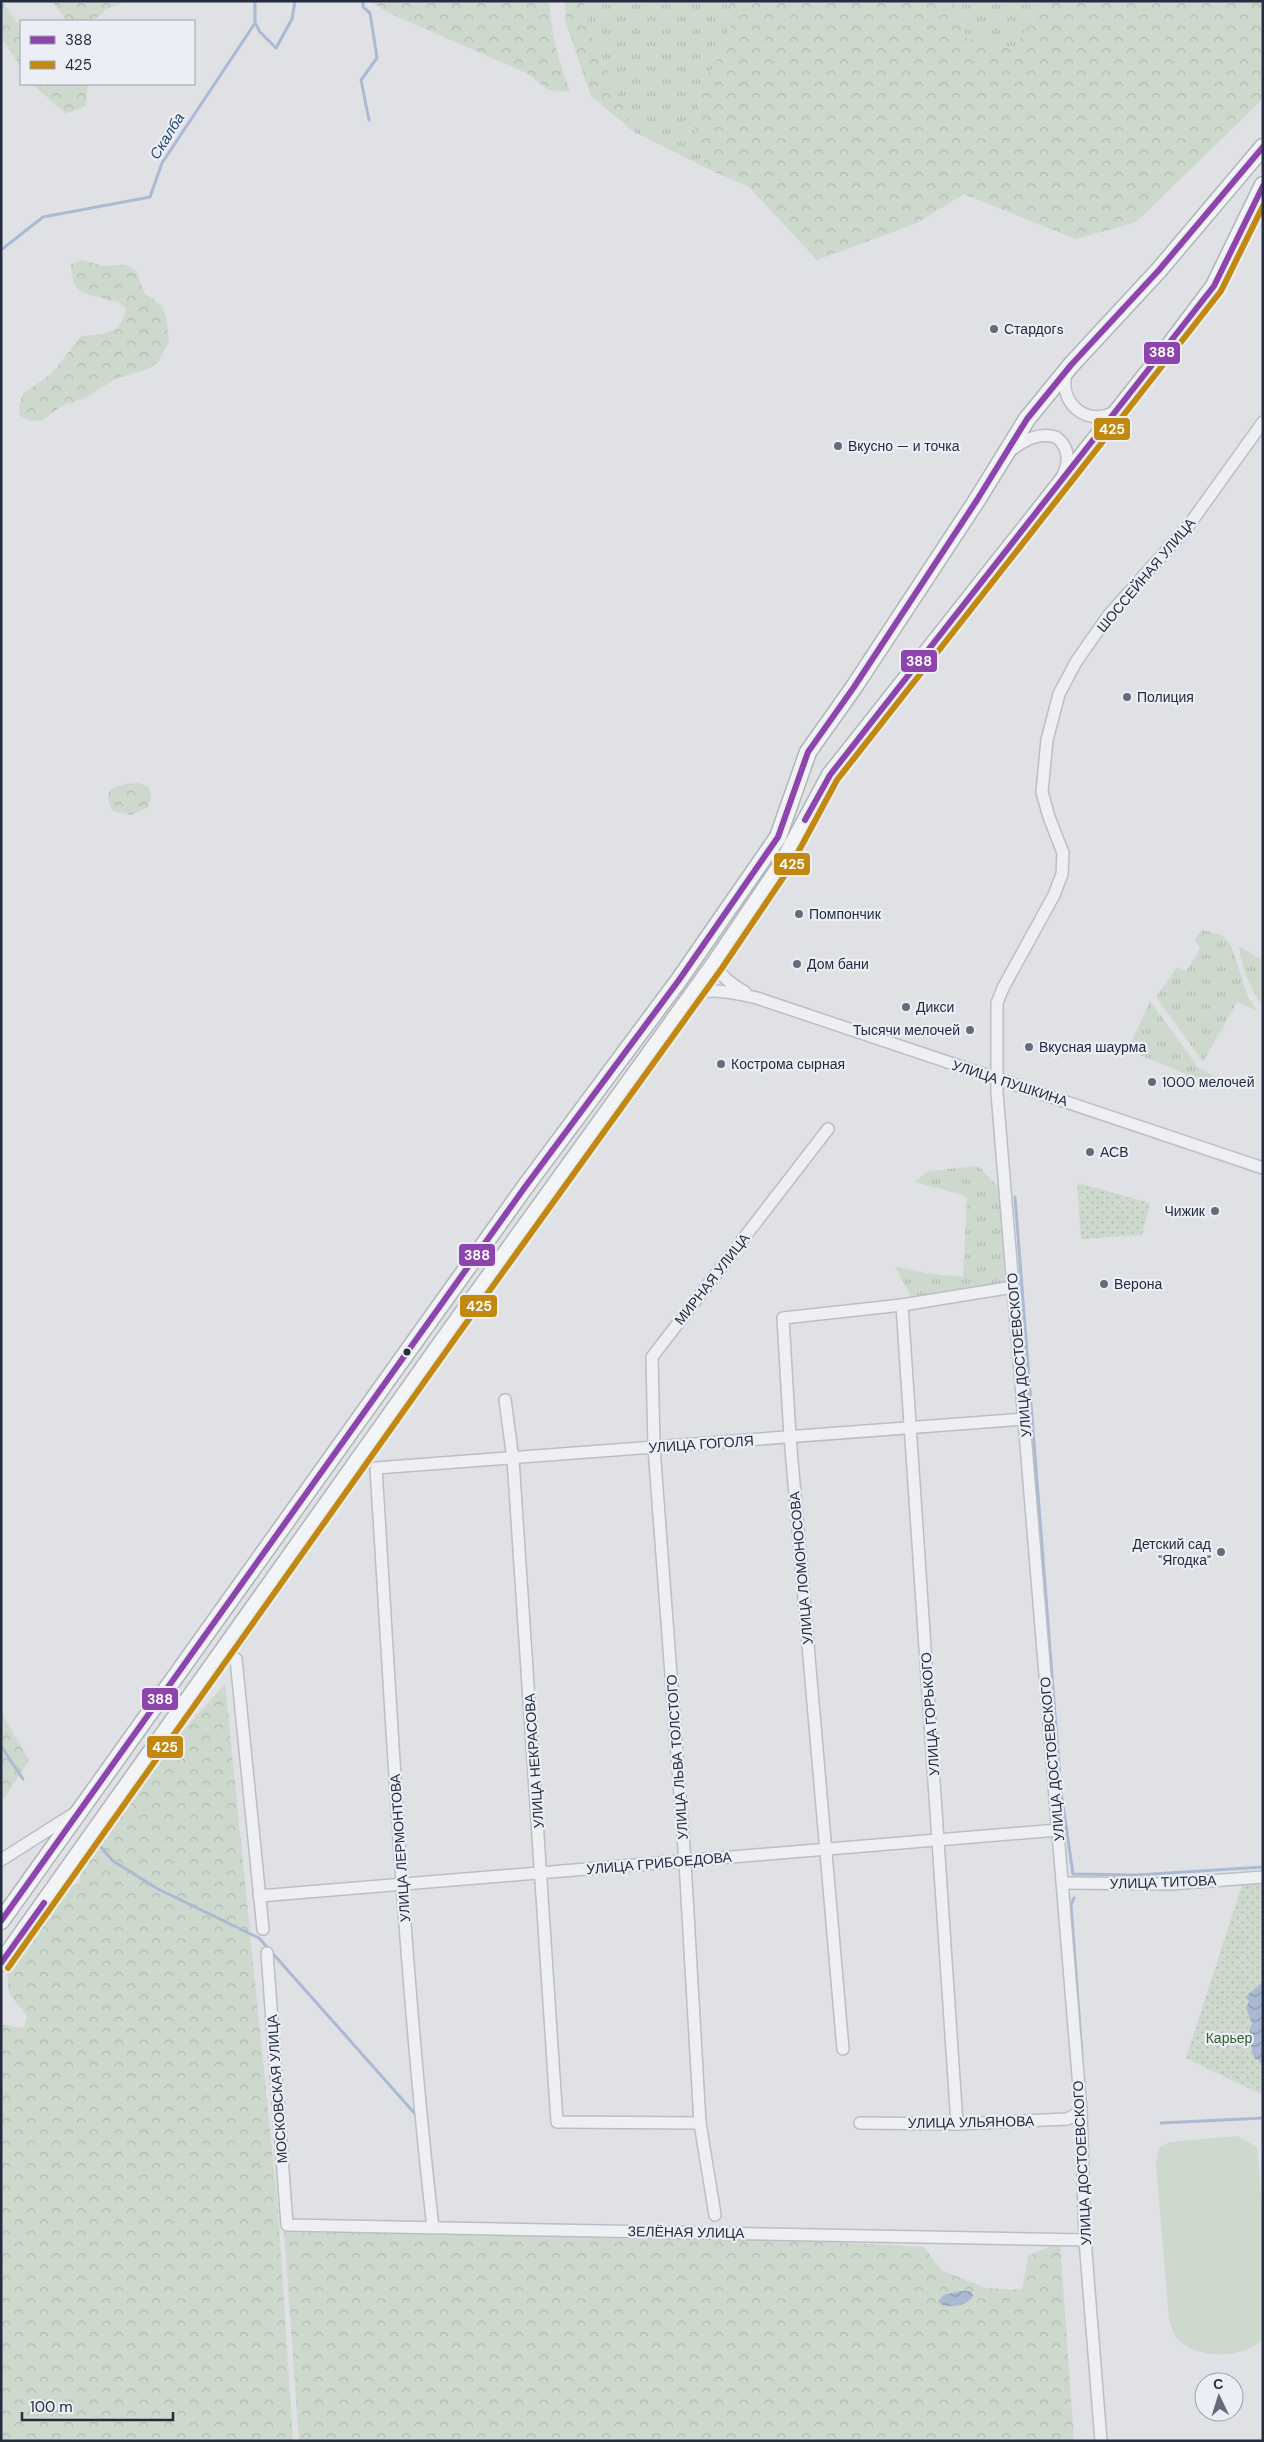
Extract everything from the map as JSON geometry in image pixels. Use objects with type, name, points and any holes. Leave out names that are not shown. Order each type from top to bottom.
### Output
[{"type":"highway","points":[[1,1922],[525,1187],[678,980],[773,845],[778,837],[808,752],[854,687],[1005,455],[1027,418],[1071,365],[1159,270],[1263,147]]},
{"type":"highway","points":[[1,1963],[691,995],[782,864],[830,775],[1123,405],[1214,286],[1263,185]]},
{"type":"street","points":[[1071,365],[1065,378],[1065,393],[1077,411],[1098,418],[1112,414],[1123,405]]},
{"type":"street","name":"ШОССЕЙНАЯ УЛИЦА","points":[[997,1078],[997,1003],[1003,988],[1054,894],[1062,874],[1062,853],[1042,792],[1047,740],[1059,694],[1076,662],[1108,616],[1189,525],[1263,422]]},
{"type":"street","points":[[1005,455],[1032,438],[1041,435],[1056,437],[1066,448],[1068,457],[1066,469],[1057,488]]},
{"type":"street","points":[[714,962],[720,974],[732,985],[757,998]]},
{"type":"street","points":[[691,995],[701,991],[728,991],[757,998]]},
{"type":"street","name":"УЛИЦА ПУШКИНА","points":[[757,998],[1263,1168]]},
{"type":"street","name":"УЛИЦА ДОСТОЕВСКОГО","points":[[997,1078],[1081,2112],[1085,2240],[1101,2441]]},
{"type":"street","name":"МИРНАЯ УЛИЦА","points":[[654,1448],[652,1357],[828,1129]]},
{"type":"street","name":"УЛИЦА ЛОМОНОСОВА","points":[[843,2048],[790,1438],[783,1318],[902,1305],[1013,1286]]},
{"type":"street","name":"УЛИЦА ГОРЬКОГО","points":[[902,1305],[957,2124]]},
{"type":"street","name":"УЛИЦА НЕКРАСОВА","points":[[505,1400],[513,1459],[557,2122],[700,2123]]},
{"type":"street","name":"УЛИЦА ГОГОЛЯ","points":[[376,1468],[1025,1419]]},
{"type":"street","name":"УЛИЦА ЛЬВА ТОЛСТОГО","points":[[654,1448],[685,1862],[700,2123],[715,2215]]},
{"type":"street","name":"УЛИЦА ЛЕРМОНТОВА","points":[[376,1468],[402,1885],[420,2116],[433,2228]]},
{"type":"street","points":[[236,1659],[263,1929]]},
{"type":"street","points":[[1,1860],[80,1809]]},
{"type":"street","name":"УЛИЦА ГРИБОЕДОВА","points":[[259,1896],[1058,1830]]},
{"type":"street","name":"УЛИЦА ТИТОВА","points":[[1063,1883],[1170,1884],[1263,1877]]},
{"type":"street","name":"МОСКОВСКАЯ УЛИЦА","points":[[267,1953],[288,2225]]},
{"type":"street","name":"УЛИЦА УЛЬЯНОВА","points":[[860,2123],[957,2124],[1067,2119],[1081,2112]]},
{"type":"street","name":"ЗЕЛЁНАЯ УЛИЦА","points":[[288,2225],[1085,2240]]},
{"type":"green space","points":[[2,1],[16,22],[20,24],[20,66],[1,37]]},
{"type":"green space","points":[[128,1],[109,8],[93,20],[66,20],[53,2]]},
{"type":"green space","points":[[370,1],[549,1],[556,47],[562,70],[571,92],[548,90],[528,74],[387,12]]},
{"type":"green space","points":[[565,1],[583,1],[591,33],[634,132],[591,96],[566,23]]},
{"type":"green space","points":[[583,1],[731,1],[731,25],[714,66],[701,84],[694,125],[706,168],[634,132],[591,33]]},
{"type":"green space","points":[[731,1],[953,1],[966,38],[1013,48],[1034,18],[1043,1],[1263,1],[1263,99],[1136,222],[1076,239],[964,194],[917,223],[817,260],[749,187],[706,168],[694,125],[701,84],[714,66],[731,25]]},
{"type":"green space","points":[[953,1],[1043,1],[1014,48],[965,38]]},
{"type":"green space","points":[[33,85],[88,85],[86,106],[66,114]]},
{"type":"green space","points":[[82,260],[103,266],[126,265],[136,271],[144,292],[161,306],[166,316],[169,341],[158,362],[148,369],[115,379],[85,398],[62,406],[42,420],[31,421],[20,416],[19,405],[23,394],[52,373],[81,336],[110,332],[120,324],[126,309],[118,301],[88,294],[76,286],[72,276],[71,264]]},
{"type":"green space","points":[[139,783],[149,787],[151,797],[147,808],[131,815],[113,811],[109,803],[108,796],[110,791],[125,784]]},
{"type":"green space","points":[[1202,930],[1222,935],[1231,945],[1248,997],[1257,1011],[1237,1002],[1203,1062],[1156,997],[1177,967],[1186,971],[1200,949],[1195,939]]},
{"type":"green space","points":[[1239,946],[1263,961],[1263,1006],[1247,978]]},
{"type":"green space","points":[[1150,1001],[1198,1067],[1222,1081],[1226,1091],[1135,1053],[1131,1043]]},
{"type":"green space","points":[[978,1166],[1000,1189],[1005,1282],[913,1300],[895,1266],[925,1273],[963,1277],[967,1198],[960,1194],[914,1182],[929,1171]]},
{"type":"green space","points":[[1077,1183],[1150,1203],[1142,1235],[1081,1239]]},
{"type":"green space","points":[[225,1684],[278,2209],[293,2441],[1,2441],[1,2024],[24,2028],[27,2016],[9,1994],[6,1965],[62,1886],[79,1883],[83,1861],[173,1742]]},
{"type":"green space","points":[[1,1712],[29,1760],[1,1803]]},
{"type":"green space","name":"Карьер","points":[[1263,1884],[1263,2095],[1186,2058],[1242,1885]]},
{"type":"green space","points":[[1237,2136],[1257,2147],[1263,2220],[1263,2339],[1244,2351],[1232,2354],[1207,2353],[1184,2345],[1176,2337],[1169,2319],[1156,2164],[1159,2148],[1170,2142]]},
{"type":"green space","points":[[284,2232],[811,2241],[924,2247],[941,2270],[986,2288],[1022,2290],[1028,2256],[1060,2242],[1074,2441],[299,2441]]},
{"type":"water","points":[[1263,1982],[1263,2064],[1261,2065],[1259,2060],[1255,2059],[1251,2046],[1250,2031],[1252,2024],[1246,2008],[1249,2001],[1245,1997]]},
{"type":"water","points":[[960,2291],[971,2291],[973,2296],[962,2305],[956,2306],[946,2306],[938,2301],[944,2295]]},
{"type":"waterway","name":"Скалба","points":[[1,250],[43,217],[150,197],[162,163],[255,23],[255,1]]},
{"type":"waterway","points":[[255,23],[260,32],[276,48],[292,19],[295,1]]},
{"type":"waterway","points":[[363,1],[363,7],[370,13],[377,58],[361,80],[369,120]]},
{"type":"waterway","points":[[1015,1197],[1061,1792],[1073,1874],[1137,1875],[1263,1867]]},
{"type":"waterway","points":[[1,1746],[23,1779]]},
{"type":"waterway","points":[[94,1839],[113,1861],[158,1889],[259,1938],[417,2116]]},
{"type":"waterway","points":[[1074,1898],[1071,1905],[1082,2056]]},
{"type":"waterway","points":[[1161,2123],[1263,2118]]},
{"type":"transit line","name":"388","points":[[1,1921],[525,1187],[679,980],[778,837],[808,752],[854,687],[977,500],[1027,419],[1071,365],[1159,270],[1263,147]]},
{"type":"transit line","name":"388","points":[[805,820],[830,775],[1214,286],[1263,186]]},
{"type":"transit line","name":"425","points":[[8,1968],[459,1333],[722,968],[789,869],[837,780],[1221,291],[1263,206]]},
{"type":"transit line","name":"388","points":[[1,1963],[44,1903]]},
{"type":"place","name":"Стардогs","points":[[994,329]]},
{"type":"place","name":"Вкусно — и точка","points":[[838,446]]},
{"type":"place","name":"Полиция","points":[[1127,697]]},
{"type":"place","name":"Помпончик","points":[[799,914]]},
{"type":"place","name":"Дом бани","points":[[797,964]]},
{"type":"place","name":"Дикси","points":[[906,1007]]},
{"type":"place","name":"Тысячи мелочей","points":[[970,1030]]},
{"type":"place","name":"Вкусная шаурма","points":[[1029,1047]]},
{"type":"place","name":"Кострома сырная","points":[[721,1064]]},
{"type":"place","name":"1000 мелочей","points":[[1152,1082]]},
{"type":"place","name":"АСВ","points":[[1090,1152]]},
{"type":"place","name":"Чижик","points":[[1215,1211]]},
{"type":"place","name":"Верона","points":[[1104,1284]]},
{"type":"place","name":"Детский сад \"Ягодка\"","points":[[1221,1552]]}]
